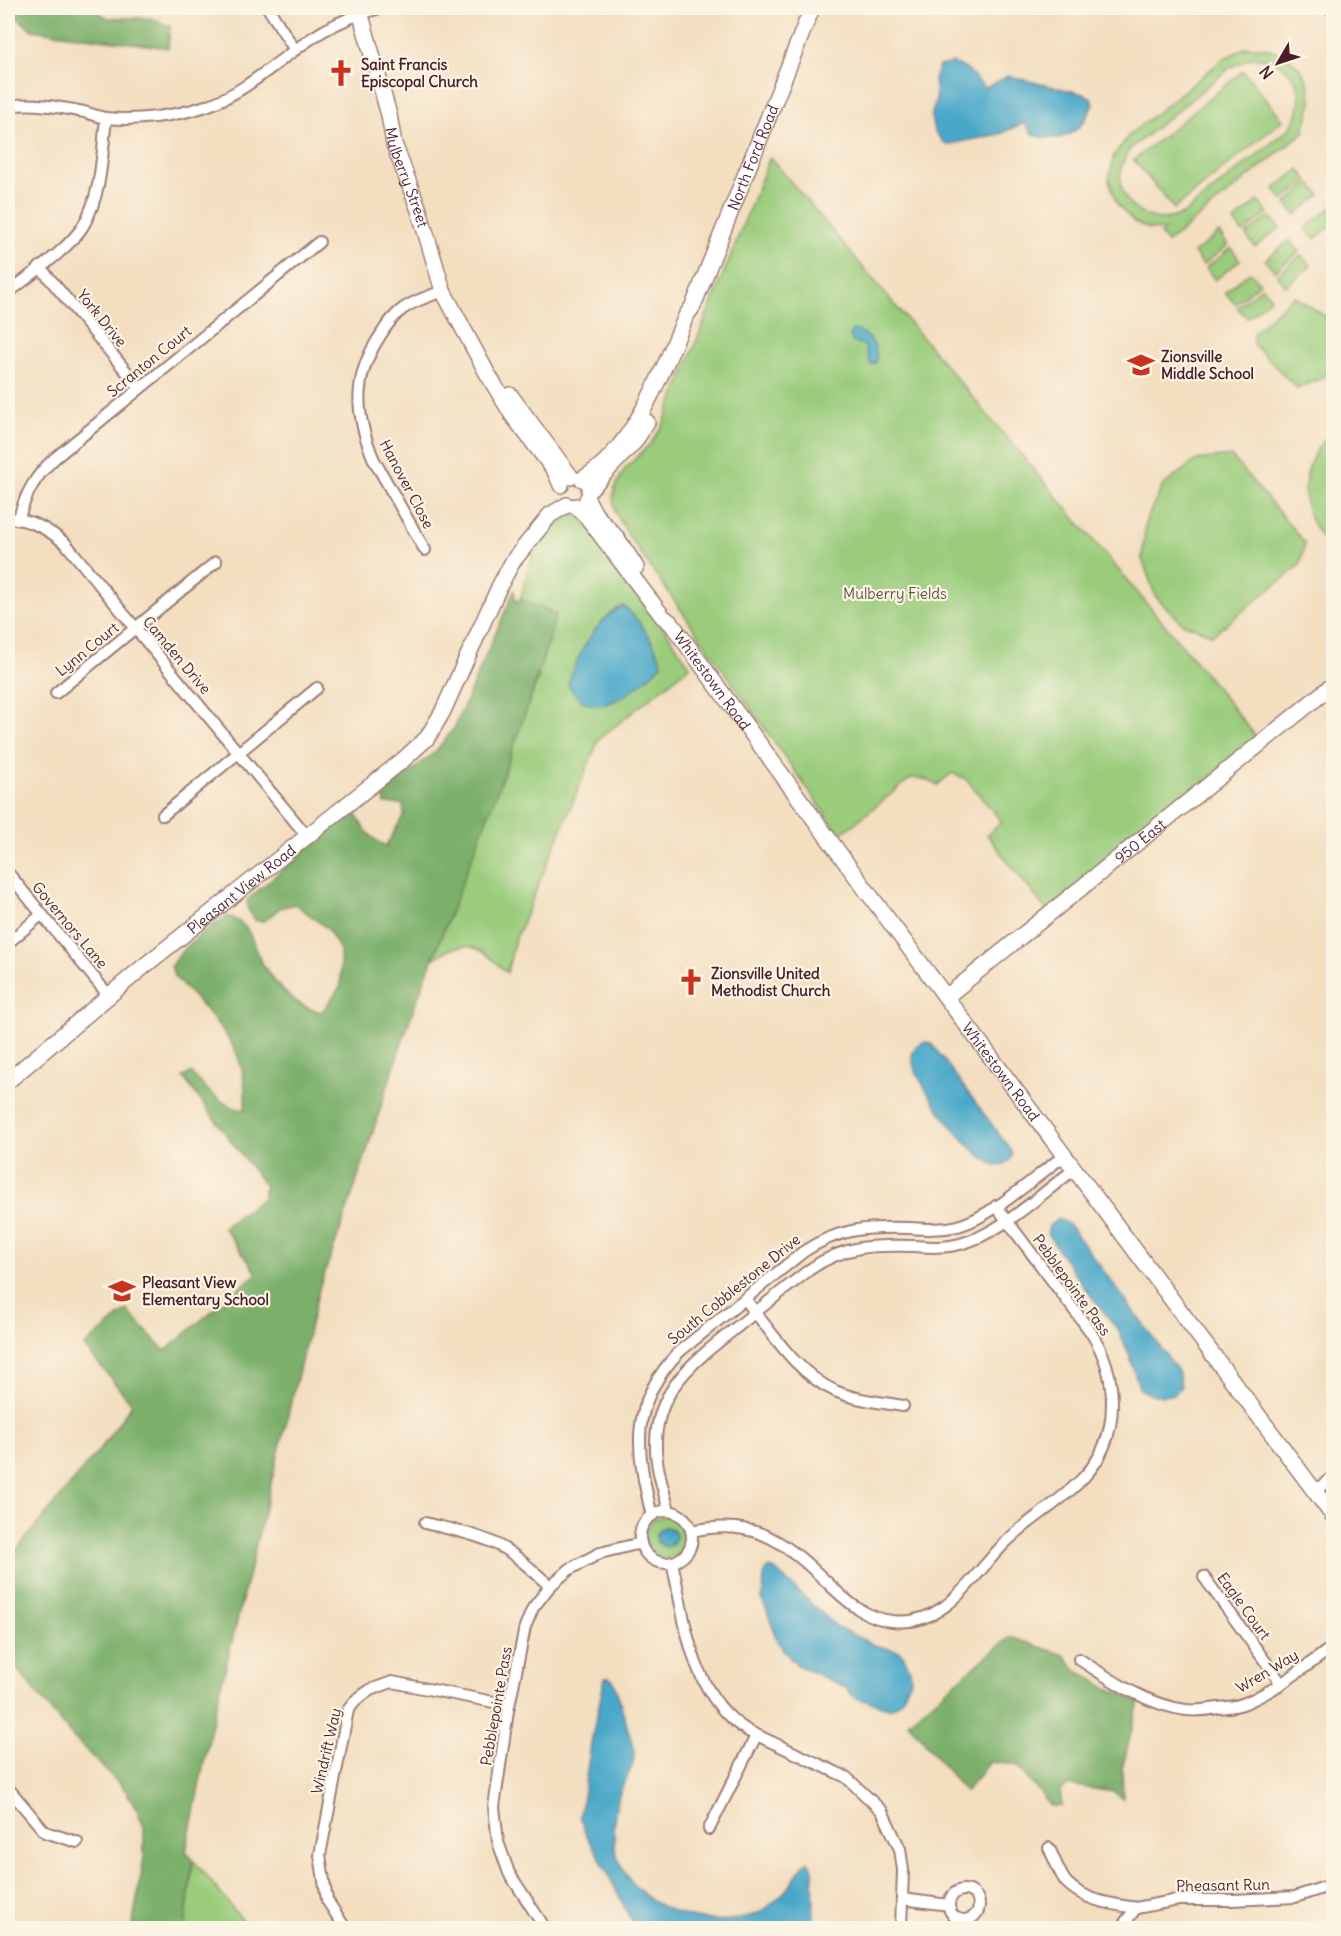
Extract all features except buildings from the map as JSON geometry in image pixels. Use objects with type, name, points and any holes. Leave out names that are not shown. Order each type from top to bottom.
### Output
[{"type":"street","points":[[268,8],[295,50]]},
{"type":"street","points":[[8,106],[27,103],[51,105],[106,118],[156,116],[184,112],[208,105],[251,84],[295,50],[359,10],[380,8]]},
{"type":"street","name":"North Ford Road","points":[[576,491],[610,457],[649,401],[686,316],[693,306],[812,8]]},
{"type":"street","points":[[1330,8],[1334,12]]},
{"type":"street","name":"Mulberry Street","points":[[359,10],[389,114],[394,144],[419,210],[443,291],[468,340],[576,491]]},
{"type":"street","points":[[8,293],[72,240],[82,227],[99,184],[106,118]]},
{"type":"street","name":"Scranton Court","points":[[19,518],[28,490],[43,468],[319,242]]},
{"type":"street","name":"York Drive","points":[[40,267],[140,388]]},
{"type":"street","name":"Hanover Close","points":[[425,550],[374,460],[360,419],[359,390],[366,362],[373,347],[392,320],[405,308],[443,291]]},
{"type":"street","name":"Whitestown Road","points":[[576,491],[598,499],[617,538],[668,612],[671,623]]},
{"type":"street","name":"Whitestown Road","points":[[576,491],[587,517],[663,617],[671,623],[946,997],[1334,1517]]},
{"type":"street","name":"Pleasant View Road","points":[[8,1081],[109,996],[403,760],[427,738],[442,712],[513,561],[550,515],[576,491]]},
{"type":"street","name":"Camden Drive","points":[[8,518],[19,518],[45,529],[66,544],[307,836]]},
{"type":"street","name":"Lynn Court","points":[[56,693],[216,562]]},
{"type":"street","name":"950 East","points":[[946,997],[1334,684]]},
{"type":"street","points":[[163,815],[317,688]]},
{"type":"street","name":"Governors Lane","points":[[8,873],[109,996]]},
{"type":"street","points":[[8,943],[41,915]]},
{"type":"street","name":"South Cobblestone Drive","points":[[652,1516],[641,1468],[639,1449],[641,1422],[648,1397],[665,1367],[680,1351],[802,1252],[832,1236],[870,1228],[947,1228],[974,1220],[1065,1155]]},
{"type":"street","name":"South Cobblestone Drive","points":[[669,1511],[656,1449],[658,1425],[664,1405],[684,1371],[810,1269],[829,1257],[843,1251],[870,1246],[937,1247],[958,1244],[988,1233],[1075,1168]]},
{"type":"street","name":"Pebblepointe Pass","points":[[691,1531],[731,1527],[769,1536],[796,1552],[861,1612],[881,1620],[911,1621],[945,1607],[1013,1535],[1078,1483],[1096,1461],[1108,1431],[1113,1401],[1109,1371],[1093,1336],[996,1206]]},
{"type":"street","points":[[745,1299],[798,1364],[817,1380],[835,1391],[852,1397],[903,1406]]},
{"type":"street","points":[[1315,1491],[1334,1476]]},
{"type":"street","points":[[669,1511],[681,1516],[691,1531],[688,1550],[680,1559],[672,1562],[663,1563],[654,1560],[646,1554],[641,1543],[642,1526],[660,1512],[669,1511]]},
{"type":"street","points":[[425,1523],[495,1543],[516,1557],[550,1586]]},
{"type":"street","name":"Pebblepointe Pass","points":[[545,1929],[510,1873],[498,1842],[494,1808],[509,1706],[525,1627],[533,1608],[550,1586],[570,1569],[606,1551],[641,1543]]},
{"type":"street","points":[[672,1562],[694,1659],[704,1685],[724,1713],[756,1736],[846,1777],[882,1811],[900,1849],[903,1870],[901,1929]]},
{"type":"street","name":"Eagle Court","points":[[1204,1577],[1281,1683]]},
{"type":"street","name":"Wren Way","points":[[1079,1659],[1116,1683],[1143,1696],[1161,1704],[1187,1710],[1236,1706],[1247,1702],[1281,1683],[1334,1646]]},
{"type":"street","name":"Windrift Way","points":[[345,1929],[327,1900],[320,1855],[348,1710],[357,1699],[370,1690],[392,1683],[509,1706]]},
{"type":"street","points":[[709,1828],[756,1736]]},
{"type":"street","points":[[8,1788],[45,1832],[77,1842]]},
{"type":"street","name":"Pheasant Run","points":[[1049,1848],[1065,1881],[1085,1895],[1105,1903],[1136,1908],[1178,1900],[1295,1898],[1333,1886]]},
{"type":"street","points":[[902,1899],[949,1905]]},
{"type":"street","points":[[1121,1929],[1136,1908]]},
{"type":"green space","points":[[8,8],[92,8],[108,18],[150,18],[170,26],[168,48],[32,30]]},
{"type":"green space","points":[[1247,47],[1279,52],[1291,60],[1301,70],[1308,83],[1311,97],[1309,112],[1303,128],[1305,131],[1167,243],[1160,234],[1164,230],[1149,229],[1134,222],[1117,204],[1109,180],[1114,155],[1129,135],[1225,58]],"holes":[[[1251,58],[1265,59],[1278,64],[1295,80],[1299,92],[1299,104],[1289,129],[1183,214],[1167,219],[1153,218],[1140,213],[1130,204],[1123,192],[1120,178],[1122,164],[1130,149],[1231,67]]]},
{"type":"green space","points":[[1243,71],[1283,120],[1174,209],[1134,160]]},
{"type":"green space","name":"Mulberry Fields","points":[[770,157],[1191,656],[1257,738],[1047,911],[987,835],[1002,822],[966,779],[952,773],[937,785],[924,779],[911,778],[840,835],[630,538],[616,513],[613,498],[615,488],[624,470],[651,443],[663,425]]},
{"type":"green space","points":[[1299,169],[1308,181],[1283,200],[1274,189]]},
{"type":"green space","points":[[1310,183],[1320,195],[1295,215],[1286,203]]},
{"type":"green space","points":[[1258,201],[1268,213],[1243,233],[1234,221]]},
{"type":"green space","points":[[1330,208],[1333,213],[1333,224],[1315,239],[1305,228]]},
{"type":"green space","points":[[1270,216],[1280,228],[1255,247],[1246,235]]},
{"type":"green space","points":[[1219,233],[1228,245],[1203,265],[1194,253]]},
{"type":"green space","points":[[1290,240],[1299,252],[1275,271],[1265,260]]},
{"type":"green space","points":[[1231,248],[1240,260],[1215,280],[1206,268]]},
{"type":"green space","points":[[1301,255],[1311,266],[1286,286],[1277,275]]},
{"type":"green space","points":[[1250,272],[1260,283],[1235,304],[1225,292]]},
{"type":"green space","points":[[1262,287],[1271,298],[1247,318],[1237,307]]},
{"type":"green space","points":[[1294,296],[1328,318],[1334,329],[1333,362],[1325,377],[1297,388],[1253,344],[1253,333]]},
{"type":"green space","points":[[1333,432],[1334,547],[1330,550],[1312,522],[1305,498],[1305,485],[1311,462],[1324,441]]},
{"type":"green space","points":[[1231,456],[1305,543],[1300,565],[1213,635],[1182,623],[1156,597],[1142,559],[1146,520],[1163,486],[1196,460]]},
{"type":"green space","points":[[566,510],[580,515],[658,619],[690,666],[599,739],[514,943],[507,973],[489,956],[473,947],[455,947],[433,959],[539,676],[513,624],[539,533]]},
{"type":"green space","points":[[514,591],[516,602],[520,599],[556,614],[525,714],[414,1008],[320,1285],[213,1718],[186,1851],[193,1860],[185,1928],[132,1928],[144,1858],[144,1827],[126,1791],[72,1736],[8,1658],[8,1560],[104,1444],[132,1404],[84,1346],[127,1310],[165,1351],[257,1273],[223,1227],[263,1198],[265,1186],[183,1077],[191,1073],[222,1102],[245,1110],[245,1089],[241,1067],[231,1043],[208,1013],[174,976],[171,966],[188,945],[228,916],[248,930],[262,963],[280,988],[303,1006],[322,1012],[341,986],[340,950],[328,929],[295,904],[280,908],[264,921],[256,921],[248,910],[247,900],[350,812],[356,813],[368,833],[386,846],[404,815],[403,804],[385,804],[383,794],[435,752],[454,728]]},
{"type":"green space","points":[[666,1516],[674,1517],[681,1522],[686,1529],[686,1545],[681,1552],[674,1557],[666,1558],[658,1557],[651,1552],[646,1545],[645,1537],[646,1529],[651,1522],[658,1517]]},
{"type":"green space","points":[[1010,1637],[1064,1655],[1078,1672],[1139,1702],[1122,1769],[1123,1799],[1114,1792],[1069,1785],[1060,1791],[1062,1806],[1051,1806],[1016,1765],[990,1762],[965,1792],[908,1722]]},
{"type":"green space","points":[[193,1860],[249,1928],[185,1928]]},
{"type":"water","points":[[953,63],[968,70],[985,88],[1008,76],[1084,94],[1091,98],[1093,104],[1087,117],[1078,128],[1060,138],[1035,135],[1024,123],[1000,134],[946,145],[934,131],[931,116],[936,100],[934,79],[939,66]]},
{"type":"water","points":[[853,330],[859,331],[872,341],[876,351],[876,363],[871,365],[864,345],[853,342],[850,334]]},
{"type":"water","points":[[623,606],[634,616],[646,633],[662,665],[628,694],[602,705],[590,704],[578,698],[568,684],[582,650],[596,629],[613,612]]},
{"type":"water","points":[[927,1042],[932,1044],[1010,1149],[1012,1155],[1010,1160],[1001,1166],[990,1163],[962,1138],[923,1084],[912,1057],[916,1046]]},
{"type":"water","points":[[1058,1219],[1068,1224],[1074,1231],[1178,1371],[1181,1386],[1174,1394],[1156,1395],[1139,1388],[1130,1356],[1118,1330],[1081,1283],[1047,1233],[1049,1226]]},
{"type":"water","points":[[664,1527],[673,1530],[676,1535],[675,1541],[671,1542],[673,1544],[667,1547],[662,1546],[661,1542],[658,1544],[656,1539],[656,1533]]},
{"type":"water","points":[[766,1569],[775,1570],[837,1627],[874,1645],[898,1651],[903,1655],[910,1669],[911,1680],[900,1702],[893,1707],[888,1707],[853,1696],[846,1688],[797,1665],[789,1657],[777,1641],[761,1599]]},
{"type":"water","points":[[605,1678],[610,1678],[614,1682],[634,1750],[632,1765],[617,1802],[614,1833],[615,1848],[623,1869],[636,1887],[653,1901],[673,1912],[718,1921],[740,1919],[761,1912],[773,1903],[791,1884],[807,1861],[813,1869],[814,1928],[635,1928],[584,1831],[580,1816],[592,1737]]},
{"type":"place","name":"Saint Francis Episcopal Church","points":[[341,73]]},
{"type":"place","name":"Zionsville Middle School","points":[[1141,365]]},
{"type":"place","name":"Zionsville United Methodist Church","points":[[691,982]]},
{"type":"place","name":"Pleasant View Elementary School","points":[[122,1291]]}]
